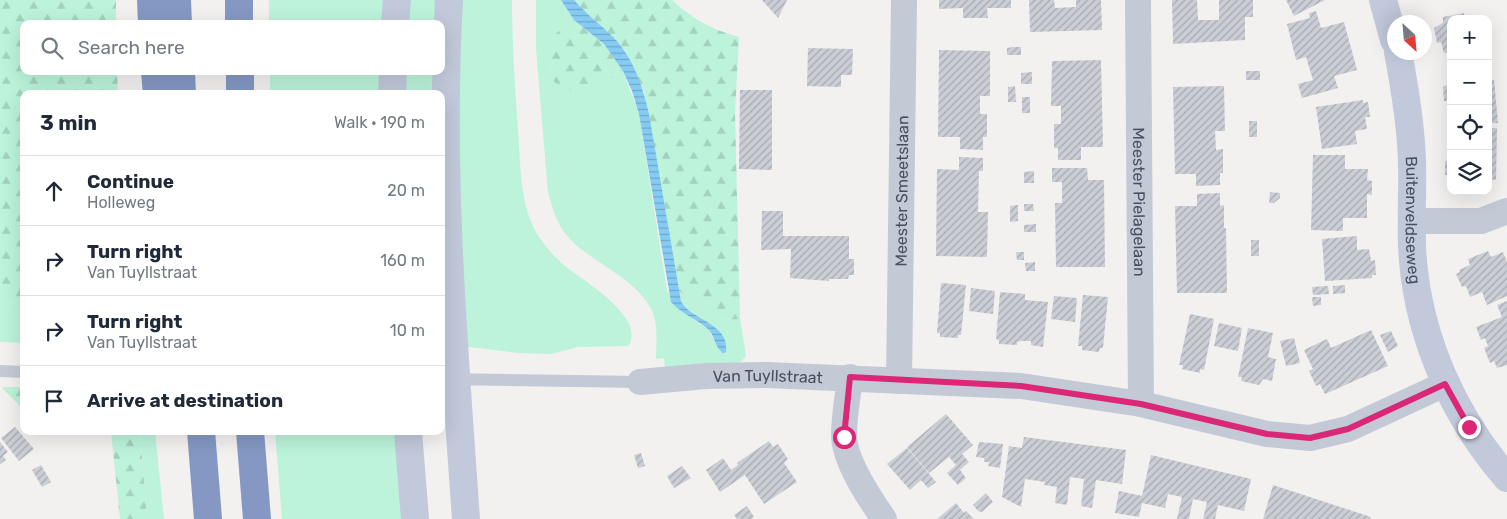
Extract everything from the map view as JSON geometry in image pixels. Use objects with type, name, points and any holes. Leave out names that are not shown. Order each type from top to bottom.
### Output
[{"type":"highway","points":[[151,0],[152,20]]},
{"type":"highway","points":[[177,0],[178,20]]},
{"type":"highway","points":[[239,0],[239,20]]},
{"type":"highway","points":[[155,75],[157,90]]},
{"type":"highway","points":[[181,75],[182,90]]},
{"type":"highway","points":[[240,75],[240,90]]},
{"type":"highway","points":[[194,435],[207,507]]},
{"type":"highway","points":[[201,435],[207,507]]},
{"type":"highway","points":[[250,435],[257,519]]},
{"type":"main road","points":[[395,20],[397,0]]},
{"type":"main road","points":[[445,98],[449,0]]},
{"type":"main road","points":[[1387,1],[1390,15]]},
{"type":"main road","name":"Buitenveldseweg","points":[[1400,60],[1406,89],[1410,130],[1412,261],[1418,296],[1429,338],[1445,384]]},
{"type":"main road","points":[[392,90],[393,75]]},
{"type":"main road","points":[[445,143],[455,346],[450,389],[466,519]]},
{"type":"main road","points":[[1445,384],[1469,427],[1507,478]]},
{"type":"main road","points":[[408,435],[415,519]]},
{"type":"street","name":"Meester Smeetslaan","points":[[899,381],[904,0]]},
{"type":"street","name":"Meester Pielagelaan","points":[[1138,0],[1141,404]]},
{"type":"street","points":[[1411,221],[1481,221],[1507,211]]},
{"type":"street","name":"Van Tuyllstraat","points":[[640,382],[706,376],[850,377],[1021,386],[1141,404],[1267,434],[1310,438],[1348,429],[1445,384]]},
{"type":"street","points":[[850,377],[844,437],[850,460],[884,519]]},
{"type":"lane","points":[[0,371],[20,372]]},
{"type":"lane","name":"Van Tuyllstraat","points":[[450,389],[640,382]]},
{"type":"green space","points":[[0,0],[116,0],[116,20],[20,20],[20,75],[117,75],[118,90],[20,90],[20,306],[0,300]]},
{"type":"green space","points":[[269,0],[390,0],[389,20],[269,20]]},
{"type":"green space","points":[[404,0],[442,0],[441,20],[402,20]]},
{"type":"green space","points":[[456,0],[512,0],[514,65],[522,185],[532,225],[554,256],[598,290],[621,312],[629,324],[632,335],[628,346],[578,347],[551,354],[517,353],[462,346]]},
{"type":"green space","points":[[536,0],[561,0],[574,20],[552,37],[585,90],[623,71],[639,114],[667,291],[697,322],[709,330],[717,346],[723,338],[709,324],[683,306],[678,290],[720,320],[740,319],[746,356],[738,365],[693,364],[665,368],[664,358],[656,359],[654,315],[643,296],[620,276],[582,250],[562,229],[548,193],[536,49]]},
{"type":"green space","points":[[574,0],[672,0],[703,23],[739,37],[735,113],[740,319],[720,320],[678,290],[644,92],[625,51]]},
{"type":"green space","points":[[574,20],[604,44],[623,71],[594,87],[576,91],[567,89],[552,80],[544,64],[544,55],[549,42],[559,31]]},
{"type":"green space","points":[[270,75],[387,75],[386,90],[270,90]]},
{"type":"green space","points":[[400,75],[438,75],[438,90],[400,90]]},
{"type":"green space","points":[[0,300],[20,306],[20,343],[0,342]]},
{"type":"green space","points":[[3,387],[20,387],[20,406]]},
{"type":"green space","points":[[111,435],[140,435],[147,519],[120,519]]},
{"type":"green space","points":[[140,435],[155,435],[164,519],[147,519]]},
{"type":"green space","points":[[275,435],[402,435],[409,519],[282,519]]},
{"type":"water","points":[[561,0],[574,0],[613,37],[632,63],[644,93],[649,114],[681,301],[692,313],[722,334],[726,342],[726,352],[723,353],[718,348],[709,330],[671,302],[639,114],[632,91],[623,71],[604,44],[574,20]]},
{"type":"building","points":[[762,0],[787,0],[778,18]]},
{"type":"building","points":[[939,0],[1011,0],[1011,8],[987,8],[988,18],[963,18],[963,8],[939,9]]},
{"type":"building","points":[[1029,0],[1054,0],[1055,8],[1076,7],[1076,0],[1101,0],[1102,30],[1030,32]]},
{"type":"building","points":[[1172,0],[1197,0],[1198,20],[1219,20],[1219,0],[1253,0],[1253,17],[1245,17],[1245,40],[1173,44]]},
{"type":"building","points":[[1286,0],[1325,0],[1294,16]]},
{"type":"building","points":[[1316,11],[1321,28],[1344,22],[1357,70],[1334,76],[1338,88],[1302,98],[1298,84],[1313,80],[1306,57],[1296,60],[1287,24],[1310,18],[1309,13]]},
{"type":"building","points":[[1447,16],[1447,53],[1444,53],[1441,42],[1437,43],[1434,28],[1443,23],[1443,17]]},
{"type":"building","points":[[1021,47],[1021,55],[1007,55],[1007,48]]},
{"type":"building","points":[[808,48],[853,49],[852,75],[841,75],[841,87],[807,86]]},
{"type":"building","points":[[939,50],[990,51],[990,96],[980,96],[980,114],[987,114],[987,137],[983,137],[983,150],[960,149],[960,137],[938,137]]},
{"type":"building","points":[[1101,60],[1103,147],[1081,147],[1081,160],[1058,160],[1058,148],[1054,148],[1054,124],[1061,124],[1061,106],[1051,106],[1052,61]]},
{"type":"building","points":[[1246,71],[1260,71],[1260,80],[1246,80]]},
{"type":"building","points":[[1032,72],[1032,84],[1021,84],[1021,73]]},
{"type":"building","points":[[1492,80],[1494,80],[1498,123],[1492,123]]},
{"type":"building","points":[[1447,85],[1447,101],[1444,101],[1443,87]]},
{"type":"building","points":[[1015,86],[1016,102],[1008,102],[1008,87]]},
{"type":"building","points":[[1224,86],[1225,131],[1215,131],[1216,150],[1223,149],[1223,173],[1220,173],[1220,185],[1196,186],[1196,174],[1175,174],[1173,87]]},
{"type":"building","points":[[740,90],[772,90],[772,170],[739,169]]},
{"type":"building","points":[[1022,97],[1030,97],[1030,113],[1022,113]]},
{"type":"building","points":[[1363,100],[1363,103],[1368,102],[1370,117],[1365,117],[1367,129],[1355,131],[1357,144],[1322,149],[1316,107]]},
{"type":"building","points":[[1249,121],[1257,121],[1257,137],[1249,137]]},
{"type":"building","points":[[1492,128],[1497,128],[1496,180],[1492,180]]},
{"type":"building","points":[[1313,155],[1345,155],[1345,169],[1368,169],[1367,180],[1372,181],[1372,195],[1367,194],[1367,218],[1343,218],[1343,231],[1311,230]]},
{"type":"building","points":[[959,157],[983,158],[983,171],[979,171],[978,212],[988,212],[987,257],[936,256],[937,169],[959,170]]},
{"type":"building","points":[[1445,161],[1447,161],[1447,175],[1445,175]]},
{"type":"building","points":[[1052,168],[1087,168],[1088,180],[1104,180],[1105,267],[1056,267],[1055,203],[1062,203],[1062,182],[1052,182]]},
{"type":"building","points":[[1034,171],[1034,183],[1024,183],[1024,172]]},
{"type":"building","points":[[1270,192],[1280,193],[1280,198],[1274,203],[1269,203]]},
{"type":"building","points":[[1220,193],[1220,206],[1224,205],[1224,228],[1226,228],[1227,293],[1177,293],[1175,206],[1197,206],[1197,194]]},
{"type":"building","points":[[1024,204],[1033,204],[1034,211],[1024,211]]},
{"type":"building","points":[[1018,205],[1018,221],[1010,222],[1010,206]]},
{"type":"building","points":[[762,211],[783,211],[783,236],[849,236],[849,259],[854,259],[854,275],[849,275],[848,279],[829,279],[829,281],[790,278],[791,249],[761,250]]},
{"type":"building","points":[[1036,224],[1036,232],[1024,232],[1024,225]]},
{"type":"building","points":[[1357,236],[1357,250],[1369,249],[1371,261],[1375,260],[1376,275],[1372,275],[1372,278],[1325,281],[1322,239]]},
{"type":"building","points":[[1251,240],[1259,240],[1259,256],[1251,256]]},
{"type":"building","points":[[1488,251],[1491,257],[1503,252],[1507,262],[1507,296],[1487,305],[1482,292],[1470,297],[1466,286],[1462,287],[1456,274],[1460,272],[1459,270],[1470,265],[1468,259]]},
{"type":"building","points":[[1016,252],[1024,252],[1024,260],[1017,260]]},
{"type":"building","points":[[1035,262],[1035,271],[1026,271],[1025,263]]},
{"type":"building","points":[[941,283],[966,285],[961,335],[958,335],[958,338],[940,337],[940,333],[937,333]]},
{"type":"building","points":[[1345,285],[1345,293],[1333,294],[1333,286]]},
{"type":"building","points":[[1328,286],[1329,294],[1313,295],[1312,287]]},
{"type":"building","points":[[971,288],[995,291],[993,314],[969,311]]},
{"type":"building","points":[[1000,292],[1025,294],[1025,300],[1048,302],[1043,347],[1031,345],[1031,341],[1017,342],[1017,345],[999,344],[999,340],[996,339]]},
{"type":"building","points":[[1083,295],[1108,297],[1103,348],[1100,348],[1099,352],[1082,350],[1082,346],[1078,346]]},
{"type":"building","points":[[1054,296],[1077,298],[1075,322],[1051,319]]},
{"type":"building","points":[[1312,297],[1321,297],[1321,305],[1313,306]]},
{"type":"building","points":[[1507,301],[1507,365],[1497,368],[1494,361],[1490,363],[1484,348],[1488,346],[1485,338],[1481,340],[1476,327],[1502,317],[1497,305]]},
{"type":"building","points":[[1190,314],[1214,319],[1204,370],[1200,369],[1200,373],[1182,369],[1183,365],[1179,365]]},
{"type":"building","points":[[1219,323],[1242,328],[1238,351],[1214,346]]},
{"type":"building","points":[[1248,328],[1273,333],[1268,357],[1276,359],[1272,381],[1263,379],[1259,385],[1241,381],[1242,377],[1238,377]]},
{"type":"building","points":[[1371,330],[1388,366],[1325,394],[1320,384],[1316,386],[1309,371],[1313,369],[1304,350],[1327,339],[1331,348]]},
{"type":"building","points":[[1391,331],[1398,346],[1388,352],[1380,335]]},
{"type":"building","points":[[1294,338],[1300,363],[1286,366],[1280,341]]},
{"type":"building","points":[[946,414],[973,445],[962,454],[969,462],[960,470],[966,478],[958,485],[947,473],[956,465],[949,457],[929,473],[907,447]]},
{"type":"building","points":[[15,427],[34,449],[19,461],[1,438]]},
{"type":"building","points":[[1024,437],[1126,450],[1122,484],[1096,480],[1092,508],[1081,506],[1084,479],[1070,477],[1067,505],[1055,503],[1057,487],[1044,485],[1045,482],[1025,479],[1021,507],[1002,497],[1009,446],[1022,448]]},
{"type":"building","points":[[769,441],[773,447],[778,444],[788,459],[784,463],[797,482],[764,504],[745,475],[720,492],[706,470],[723,458],[731,470],[738,465],[737,463]]},
{"type":"building","points":[[0,442],[8,452],[3,456],[6,460],[0,464]]},
{"type":"building","points":[[979,442],[1003,444],[1000,468],[988,466],[989,462],[984,462],[984,458],[976,457]]},
{"type":"building","points":[[907,448],[936,482],[928,488],[921,480],[910,490],[887,464]]},
{"type":"building","points":[[641,453],[645,466],[638,468],[634,455]]},
{"type":"building","points":[[1151,455],[1251,479],[1244,511],[1218,505],[1215,519],[1203,519],[1207,502],[1193,499],[1189,519],[1177,519],[1182,497],[1168,494],[1165,508],[1142,503],[1139,517],[1115,513],[1119,491],[1142,496]]},
{"type":"building","points":[[41,465],[51,482],[42,487],[32,470]]},
{"type":"building","points":[[682,466],[691,478],[674,488],[667,476]]},
{"type":"building","points":[[1273,485],[1371,517],[1370,519],[1263,519]]},
{"type":"building","points":[[986,493],[993,502],[982,512],[978,511],[973,505]]},
{"type":"building","points":[[956,503],[964,513],[966,511],[974,519],[937,519]]},
{"type":"building","points":[[747,506],[754,517],[751,519],[737,519],[734,515]]},
{"type":"route","points":[[844,437],[850,377],[1021,386],[1141,404],[1267,434],[1310,438],[1348,429],[1445,384],[1469,427]]}]
